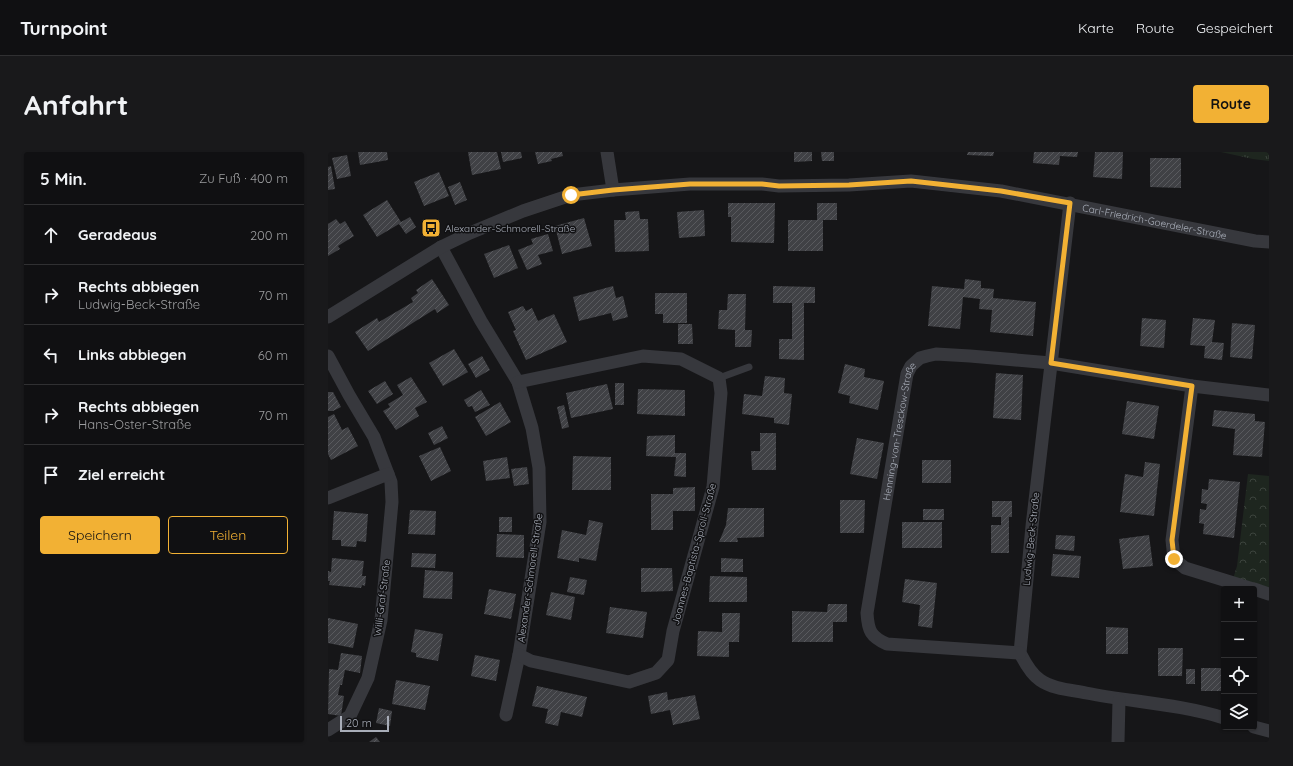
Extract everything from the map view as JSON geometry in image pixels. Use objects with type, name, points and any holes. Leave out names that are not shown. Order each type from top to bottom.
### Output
[{"type":"street","points":[[607,152],[613,190]]},
{"type":"street","name":"Carl-Friedrich-Goerdeler-Straße","points":[[328,317],[441,247],[478,230],[523,211],[571,195],[613,190],[690,184],[762,184],[779,186],[849,185],[911,181],[1001,191],[1070,203],[1255,241],[1269,242]]},
{"type":"street","name":"Ludwig-Beck-Straße","points":[[1020,653],[1032,526],[1070,203]]},
{"type":"street","name":"Alexander-Schmorell-Straße","points":[[441,247],[481,321],[518,382],[532,428],[539,468],[540,522],[519,654],[506,715]]},
{"type":"street","name":"Henning-von-Tresckow-Straße","points":[[1020,653],[887,644],[877,640],[871,634],[867,624],[867,613],[907,374],[911,366],[920,358],[936,354],[1051,363],[1192,386],[1269,394]]},
{"type":"street","name":"Willi-Graf-Straße","points":[[328,356],[374,437],[391,482],[392,502],[381,620],[368,678],[350,716],[328,730]]},
{"type":"street","points":[[518,382],[643,356],[681,359],[719,378]]},
{"type":"street","name":"Joannes-Baptista-Sproll-Straße","points":[[519,654],[531,661],[629,682],[656,673],[668,660],[674,631],[713,487],[721,393],[719,378]]},
{"type":"street","points":[[1192,386],[1172,540],[1174,559],[1185,568],[1243,586]]},
{"type":"street","points":[[328,498],[388,474]]},
{"type":"street","points":[[1257,590],[1269,594]]},
{"type":"street","points":[[1020,653],[1030,670],[1039,680],[1052,687],[1119,700],[1170,705],[1221,717]]},
{"type":"street","points":[[1118,742],[1119,700]]},
{"type":"street","points":[[1257,728],[1269,731]]},
{"type":"lane","points":[[719,378],[749,367]]},
{"type":"green space","points":[[1221,152],[1269,152],[1269,161],[1253,159]]},
{"type":"green space","points":[[1248,474],[1269,476],[1269,589],[1233,579],[1237,566]]},
{"type":"building","points":[[358,152],[387,152],[388,160],[360,165]]},
{"type":"building","points":[[468,152],[497,152],[501,169],[472,175]]},
{"type":"building","points":[[501,152],[521,152],[522,158],[503,162]]},
{"type":"building","points":[[535,152],[562,152],[563,156],[551,159],[552,161],[538,164]]},
{"type":"building","points":[[794,152],[812,152],[812,161],[794,162]]},
{"type":"building","points":[[821,152],[834,152],[834,161],[822,161]]},
{"type":"building","points":[[968,152],[994,152],[993,156],[967,155]]},
{"type":"building","points":[[1034,152],[1078,152],[1077,157],[1060,156],[1059,165],[1033,163]]},
{"type":"building","points":[[1095,152],[1123,152],[1122,179],[1093,177]]},
{"type":"building","points":[[347,155],[351,176],[337,179],[332,158]]},
{"type":"building","points":[[1150,158],[1181,158],[1181,188],[1150,187]]},
{"type":"building","points":[[331,166],[335,189],[328,190],[328,167]]},
{"type":"building","points":[[439,172],[449,196],[424,206],[414,182]]},
{"type":"building","points":[[460,182],[467,200],[455,205],[448,187]]},
{"type":"building","points":[[387,200],[401,222],[410,217],[416,227],[406,234],[399,224],[377,237],[363,215]]},
{"type":"building","points":[[728,203],[775,203],[774,243],[731,242],[731,217],[728,217]]},
{"type":"building","points":[[817,203],[837,203],[837,220],[823,220],[823,251],[788,251],[788,220],[817,220]]},
{"type":"building","points":[[704,210],[705,236],[679,238],[677,212]]},
{"type":"building","points":[[639,211],[640,219],[648,219],[649,251],[615,252],[614,220],[626,220],[625,212]]},
{"type":"building","points":[[584,218],[592,246],[562,254],[555,226]]},
{"type":"building","points":[[336,219],[340,224],[345,221],[354,236],[338,246],[340,249],[328,256],[328,224]]},
{"type":"building","points":[[548,234],[553,251],[538,255],[542,264],[527,270],[518,250],[533,244],[531,239]]},
{"type":"building","points":[[509,245],[518,268],[494,278],[484,254]]},
{"type":"building","points":[[432,279],[449,305],[437,313],[435,309],[368,351],[355,332],[377,318],[379,322],[413,302],[411,298],[418,293],[416,290]]},
{"type":"building","points":[[965,279],[981,281],[981,288],[994,289],[993,298],[1036,302],[1033,336],[990,332],[992,310],[979,309],[980,299],[963,297],[960,329],[928,326],[932,286],[964,289]]},
{"type":"building","points":[[613,286],[616,298],[623,296],[628,317],[613,321],[611,313],[579,321],[573,297]]},
{"type":"building","points":[[773,286],[815,287],[815,303],[804,303],[804,360],[779,359],[779,339],[792,339],[792,303],[773,303]]},
{"type":"building","points":[[655,293],[687,293],[687,323],[663,323],[663,314],[655,314]]},
{"type":"building","points":[[728,294],[746,294],[745,330],[752,330],[751,347],[735,347],[735,330],[718,329],[719,310],[727,310]]},
{"type":"building","points":[[523,306],[526,311],[532,308],[538,321],[554,314],[567,342],[526,360],[513,331],[516,330],[508,312]]},
{"type":"building","points":[[1142,318],[1166,320],[1164,348],[1140,346]]},
{"type":"building","points":[[1193,318],[1215,320],[1212,342],[1224,343],[1222,360],[1204,358],[1205,346],[1190,345]]},
{"type":"building","points":[[1232,323],[1255,325],[1252,359],[1230,357]]},
{"type":"building","points":[[678,324],[692,324],[693,344],[678,344]]},
{"type":"building","points":[[454,349],[468,372],[443,386],[429,363]]},
{"type":"building","points":[[482,356],[490,370],[476,378],[468,364]]},
{"type":"building","points":[[845,364],[865,369],[864,377],[884,381],[878,410],[849,403],[850,396],[838,393]]},
{"type":"building","points":[[996,373],[1023,375],[1021,420],[993,418]]},
{"type":"building","points":[[765,376],[785,378],[784,393],[792,394],[789,425],[774,423],[774,418],[742,414],[744,394],[762,396]]},
{"type":"building","points":[[411,377],[427,402],[415,408],[419,416],[396,430],[383,411],[390,407],[388,404],[403,395],[397,385]]},
{"type":"building","points":[[385,381],[393,394],[377,404],[368,391]]},
{"type":"building","points":[[615,383],[624,383],[624,405],[615,405]]},
{"type":"building","points":[[607,384],[613,409],[571,418],[566,393]]},
{"type":"building","points":[[638,389],[685,390],[685,416],[637,414]]},
{"type":"building","points":[[481,390],[490,405],[475,412],[472,406],[468,407],[464,400]]},
{"type":"building","points":[[328,392],[333,392],[341,407],[333,411],[328,411]]},
{"type":"building","points":[[1127,401],[1159,406],[1154,439],[1122,434]]},
{"type":"building","points":[[500,402],[511,422],[486,436],[475,417]]},
{"type":"building","points":[[564,405],[569,427],[562,429],[557,407]]},
{"type":"building","points":[[1214,410],[1255,414],[1255,421],[1265,422],[1262,457],[1233,455],[1235,429],[1212,426]]},
{"type":"building","points":[[334,414],[342,430],[348,427],[358,446],[331,460],[328,454],[328,417]]},
{"type":"building","points":[[442,426],[448,438],[434,445],[428,433]]},
{"type":"building","points":[[760,433],[776,433],[776,470],[752,470],[751,451],[760,451]]},
{"type":"building","points":[[675,435],[675,453],[686,453],[686,477],[674,476],[676,457],[646,456],[647,436]]},
{"type":"building","points":[[857,438],[884,443],[877,479],[850,474]]},
{"type":"building","points":[[440,447],[451,471],[431,481],[419,456]]},
{"type":"building","points":[[573,456],[611,457],[611,490],[572,490]]},
{"type":"building","points":[[507,457],[510,478],[486,481],[483,461]]},
{"type":"building","points":[[922,460],[951,460],[951,483],[922,483]]},
{"type":"building","points":[[1145,462],[1160,464],[1154,516],[1120,512],[1125,474],[1143,477]]},
{"type":"building","points":[[527,467],[529,484],[514,486],[511,469]]},
{"type":"building","points":[[1209,479],[1240,482],[1234,538],[1203,534],[1204,524],[1199,523],[1200,509],[1206,510],[1207,504],[1201,503],[1202,489],[1208,490]]},
{"type":"building","points":[[695,487],[695,511],[673,511],[673,530],[651,530],[651,494],[673,494],[673,488]]},
{"type":"building","points":[[840,500],[865,500],[864,533],[840,533]]},
{"type":"building","points":[[992,501],[1012,501],[1012,517],[1009,517],[1009,553],[991,553],[991,525],[1001,525],[1001,517],[992,517]]},
{"type":"building","points":[[728,508],[764,508],[764,537],[737,538],[738,542],[719,542],[726,525]]},
{"type":"building","points":[[923,509],[944,509],[944,520],[923,520]]},
{"type":"building","points":[[410,510],[436,511],[435,535],[408,534]]},
{"type":"building","points":[[334,511],[368,514],[366,542],[357,541],[356,547],[341,546],[341,540],[332,540]]},
{"type":"building","points":[[499,517],[512,517],[512,532],[499,532]]},
{"type":"building","points":[[589,520],[603,523],[596,561],[579,558],[579,562],[557,558],[562,530],[586,535]]},
{"type":"building","points":[[902,522],[942,522],[942,548],[902,548]]},
{"type":"building","points":[[497,534],[524,535],[524,558],[496,557]]},
{"type":"building","points":[[1056,535],[1075,536],[1074,551],[1055,549]]},
{"type":"building","points":[[1149,535],[1153,566],[1123,569],[1119,539]]},
{"type":"building","points":[[412,553],[436,554],[435,568],[411,567]]},
{"type":"building","points":[[1053,554],[1081,556],[1079,578],[1051,576]]},
{"type":"building","points":[[332,558],[364,561],[362,576],[366,576],[365,586],[362,585],[361,588],[329,585],[330,581],[328,581],[328,571],[331,572]]},
{"type":"building","points":[[721,558],[743,559],[743,572],[721,572]]},
{"type":"building","points":[[641,568],[672,568],[673,591],[641,592]]},
{"type":"building","points":[[425,570],[453,572],[452,599],[423,598]]},
{"type":"building","points":[[710,576],[747,577],[747,602],[709,602]]},
{"type":"building","points":[[570,577],[587,580],[584,595],[567,592]]},
{"type":"building","points":[[905,579],[937,583],[932,628],[918,626],[920,605],[902,602]]},
{"type":"building","points":[[489,589],[516,594],[511,619],[484,614]]},
{"type":"building","points":[[551,592],[575,597],[571,620],[546,615]]},
{"type":"building","points":[[828,604],[847,604],[847,622],[833,622],[833,642],[792,642],[792,611],[827,612]]},
{"type":"building","points":[[610,607],[647,612],[643,638],[606,633]]},
{"type":"building","points":[[722,613],[740,613],[739,642],[729,642],[729,657],[697,656],[698,631],[722,632]]},
{"type":"building","points":[[328,618],[358,624],[353,648],[328,643]]},
{"type":"building","points":[[1106,627],[1128,628],[1128,654],[1106,654]]},
{"type":"building","points":[[415,629],[443,634],[438,661],[416,657],[416,653],[411,652]]},
{"type":"building","points":[[1158,648],[1183,648],[1182,676],[1158,676]]},
{"type":"building","points":[[341,653],[362,656],[360,673],[345,670],[338,695],[344,696],[341,716],[328,714],[329,669],[338,670]]},
{"type":"building","points":[[475,655],[500,660],[496,681],[471,676]]},
{"type":"building","points":[[1201,668],[1221,668],[1221,691],[1201,691]]},
{"type":"building","points":[[1186,669],[1195,669],[1195,684],[1186,684]]},
{"type":"building","points":[[396,680],[430,686],[425,710],[392,704]]},
{"type":"building","points":[[537,686],[587,697],[582,717],[561,712],[558,726],[545,723],[548,709],[532,706]]},
{"type":"building","points":[[667,692],[668,700],[695,695],[700,719],[673,725],[670,710],[651,714],[648,696]]},
{"type":"building","points":[[379,708],[392,711],[390,726],[376,723]]},
{"type":"building","points":[[376,737],[380,742],[369,742]]},
{"type":"place","name":"Alexander-Schmorell-Straße","points":[[431,228]]},
{"type":"route","points":[[571,195],[690,184],[762,184],[779,186],[849,185],[911,181],[1001,191],[1070,203],[1051,363],[1192,386],[1172,540],[1174,559]]}]
